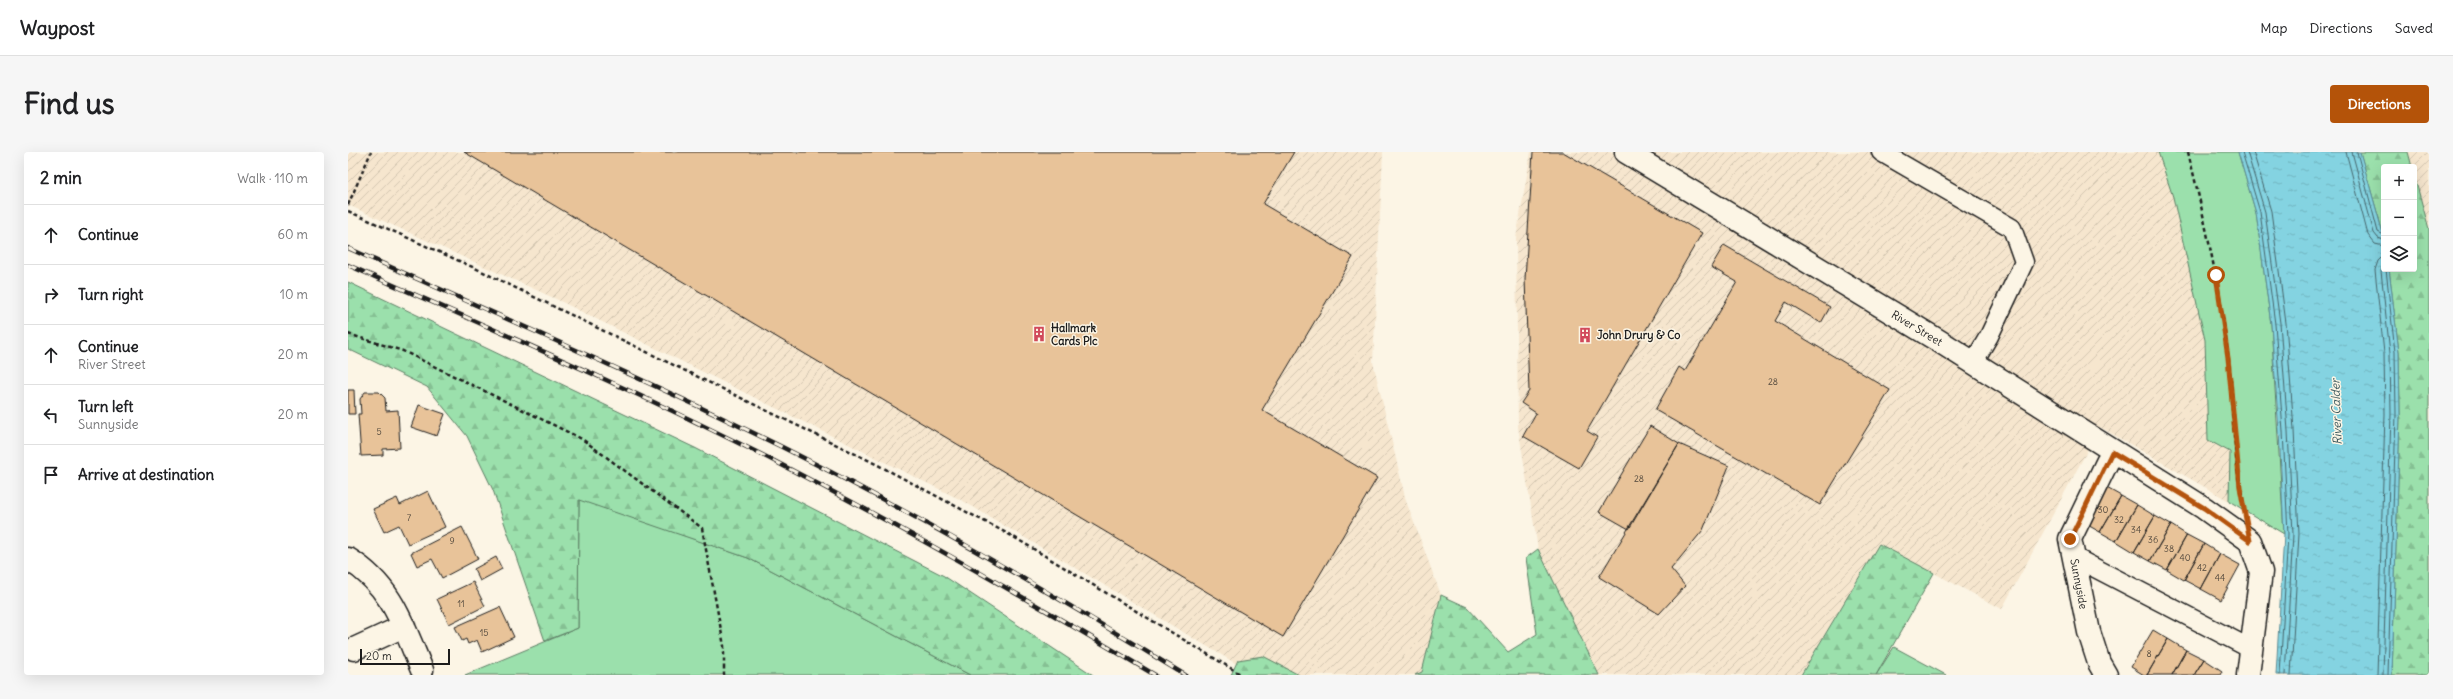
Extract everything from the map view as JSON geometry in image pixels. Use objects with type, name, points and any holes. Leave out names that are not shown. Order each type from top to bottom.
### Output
[{"type":"street","name":"River Street","points":[[1626,152],[1973,363],[2112,452],[2204,508],[2250,541]]},
{"type":"street","name":"Sunnyside","points":[[2106,675],[2099,663],[2089,632],[2070,539],[2112,452]]},
{"type":"street","points":[[2248,675],[2261,572],[2250,541]]},
{"type":"street","points":[[348,559],[373,577],[394,603],[422,670]]},
{"type":"street","points":[[354,649],[404,626]]},
{"type":"lane","points":[[1881,152],[2012,228],[2024,262],[1989,336],[1973,363]]},
{"type":"lane","points":[[2074,557],[2251,649]]},
{"type":"path","points":[[348,205],[371,152]]},
{"type":"path","points":[[2188,152],[2202,208],[2216,275],[2228,358],[2240,487],[2250,541]]},
{"type":"path","points":[[348,211],[477,269],[876,464],[1012,536],[1242,675]]},
{"type":"path","points":[[348,334],[403,351],[582,440],[702,528],[724,646],[724,675]]},
{"type":"shaded area","name":"Hallmark Cards Plc","points":[[348,152],[1383,152],[1373,362],[1406,501],[1441,595],[1422,672],[1420,675],[1255,675],[963,501],[556,299],[348,205]]},
{"type":"shaded area","points":[[1531,152],[2158,152],[2173,197],[2205,340],[2208,440],[2230,452],[2229,501],[2100,427],[2002,609],[1879,544],[1801,675],[1599,675],[1538,549],[1518,427],[1516,238]]},
{"type":"shaded area","points":[[2408,152],[2429,152],[2429,229],[2417,186],[2417,164],[2411,164]]},
{"type":"green space","points":[[2158,152],[2238,152],[2256,213],[2271,324],[2284,534],[2229,501],[2230,452],[2208,440],[2205,340],[2173,197]]},
{"type":"green space","points":[[2360,152],[2408,152],[2411,164],[2381,164],[2381,226]]},
{"type":"green space","points":[[2417,186],[2429,229],[2429,675],[2392,675],[2400,414],[2399,352],[2389,272],[2417,272]]},
{"type":"green space","points":[[348,282],[695,448],[944,576],[1093,675],[970,675],[748,558],[579,500],[578,628],[545,641],[493,490],[467,436],[427,387],[348,349]]},
{"type":"green space","points":[[579,499],[748,558],[970,675],[465,675],[578,628]]},
{"type":"green space","points":[[1879,544],[1934,573],[1876,675],[1801,675]]},
{"type":"green space","points":[[1538,549],[1599,675],[1415,675],[1422,672],[1441,595],[1467,607],[1508,652],[1537,634],[1526,558]]},
{"type":"green space","points":[[1894,647],[1946,675],[1876,675]]},
{"type":"green space","points":[[1263,656],[1299,675],[1231,675],[1238,660]]},
{"type":"water","name":"River Calder","points":[[2238,152],[2360,152],[2381,226],[2381,272],[2389,272],[2399,352],[2400,415],[2392,675],[2276,675],[2284,534],[2279,431],[2271,324],[2256,213]]},
{"type":"building","name":"Hallmark Cards Plc","points":[[464,152],[1294,152],[1263,204],[1353,257],[1262,410],[1377,478],[1283,637]]},
{"type":"building","name":"John Drury & Co","points":[[1533,152],[1563,152],[1702,233],[1587,431],[1597,437],[1579,468],[1523,436],[1536,413],[1521,403],[1529,391],[1525,279]]},
{"type":"building","name":"John Drury & Co","points":[[1724,245],[1830,307],[1821,323],[1786,302],[1775,321],[1890,390],[1820,505],[1655,410],[1679,367],[1685,371],[1737,282],[1711,267]]},
{"type":"building","points":[[348,390],[354,390],[355,414],[348,414]]},
{"type":"building","points":[[365,392],[379,392],[385,398],[386,411],[398,410],[400,448],[383,449],[383,455],[361,456],[358,414],[361,414],[360,399]]},
{"type":"building","points":[[419,405],[445,414],[437,436],[411,427]]},
{"type":"building","points":[[1650,426],[1679,444],[1629,529],[1599,512]]},
{"type":"building","points":[[1679,444],[1729,466],[1703,530],[1671,569],[1685,586],[1659,614],[1599,577]]},
{"type":"building","points":[[2105,487],[2121,496],[2100,532],[2084,523]]},
{"type":"building","points":[[428,491],[445,527],[408,544],[399,525],[384,532],[373,509],[397,498],[400,505]]},
{"type":"building","points":[[2121,496],[2137,505],[2116,541],[2100,532]]},
{"type":"building","points":[[2137,505],[2155,516],[2134,552],[2116,541]]},
{"type":"building","points":[[2155,516],[2171,525],[2150,561],[2134,552]]},
{"type":"building","points":[[2171,525],[2187,535],[2167,570],[2150,561]]},
{"type":"building","points":[[462,527],[478,559],[442,578],[432,559],[417,566],[411,553]]},
{"type":"building","points":[[2187,535],[2204,544],[2184,580],[2167,570]]},
{"type":"building","points":[[2204,544],[2220,554],[2201,589],[2184,580]]},
{"type":"building","points":[[2220,554],[2240,565],[2221,600],[2201,589]]},
{"type":"building","points":[[496,557],[502,569],[480,581],[474,569]]},
{"type":"building","points":[[473,582],[485,606],[449,624],[437,599]]},
{"type":"building","points":[[500,607],[514,637],[482,652],[477,640],[468,644],[466,639],[462,641],[455,627]]},
{"type":"building","points":[[2153,630],[2168,639],[2147,675],[2144,675],[2131,667]]},
{"type":"building","points":[[2168,639],[2186,650],[2172,675],[2147,675]]},
{"type":"building","points":[[2186,650],[2204,659],[2194,675],[2172,675]]},
{"type":"building","points":[[2204,659],[2222,671],[2220,675],[2194,675]]},
{"type":"railway","points":[[348,248],[620,370],[834,473],[986,556],[1185,675]]},
{"type":"railway","points":[[348,265],[510,337],[725,436],[968,566],[1155,675]]},
{"type":"place","name":"Hallmark Cards Plc","points":[[1039,334]]},
{"type":"place","name":"John Drury & Co","points":[[1585,335]]},
{"type":"route","points":[[2070,539],[2112,452],[2204,508],[2250,541],[2240,487],[2228,358],[2216,275]]}]
